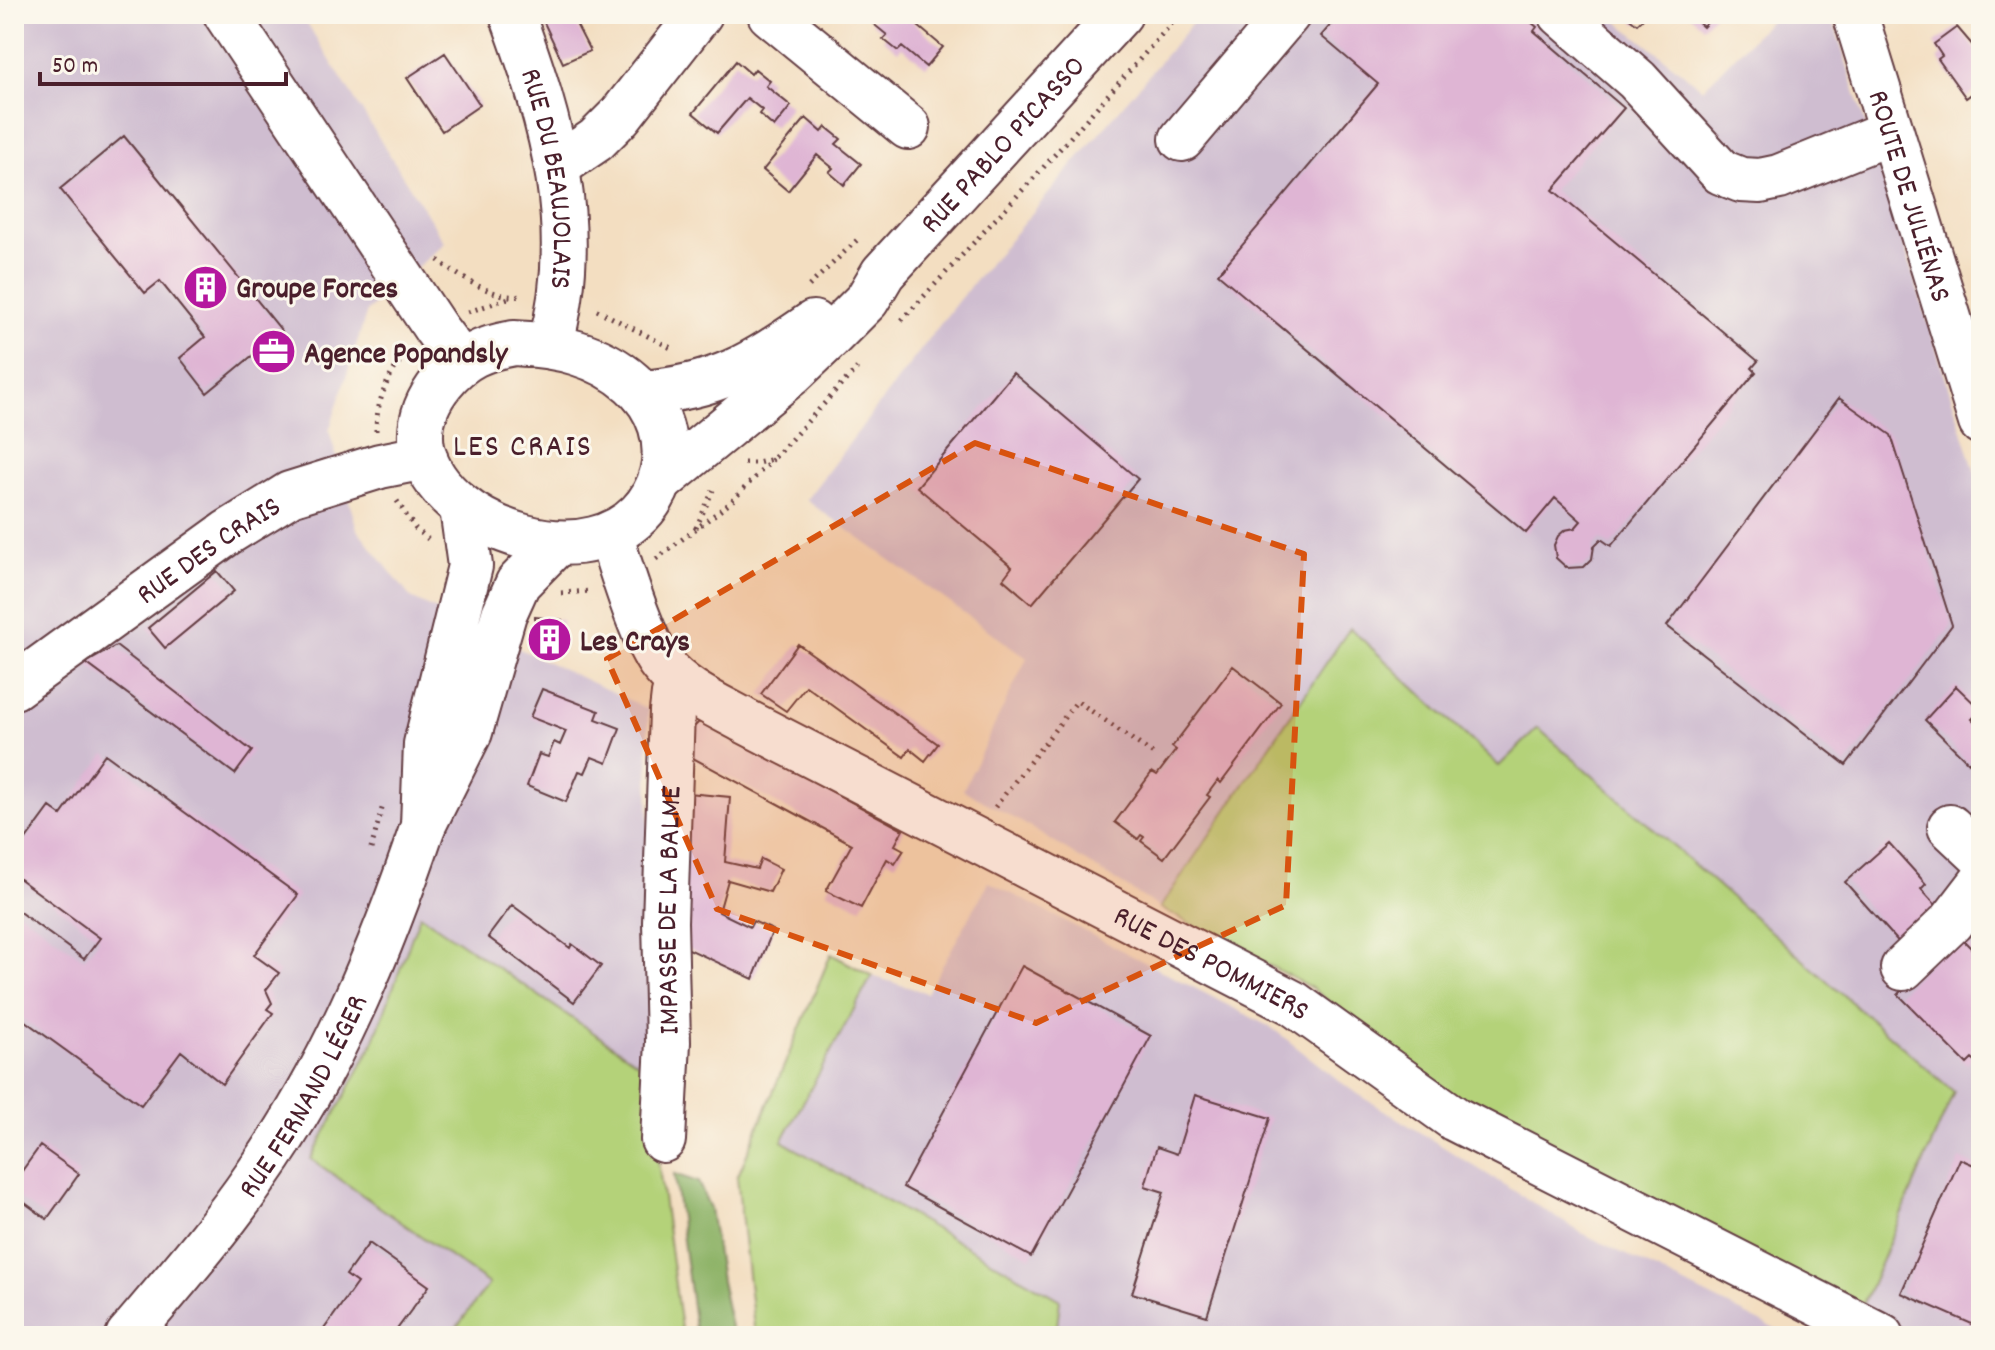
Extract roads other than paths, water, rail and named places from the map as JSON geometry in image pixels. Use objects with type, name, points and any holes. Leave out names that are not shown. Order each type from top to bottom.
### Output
[{"type":"street","points":[[226,14],[448,346],[482,350],[514,343],[550,346],[580,353],[603,363],[642,393],[657,419],[663,440],[662,480],[641,514],[610,534],[574,544],[505,532],[462,508],[440,485],[425,457],[422,441],[428,407],[448,346]]},
{"type":"street","name":"RUE DU BEAUJOLAIS","points":[[512,14],[546,114],[559,165],[563,263],[561,297],[550,346]]},
{"type":"street","points":[[559,165],[596,140],[620,116],[700,14]]},
{"type":"street","points":[[770,14],[908,127]]},
{"type":"street","name":"RUE PABLO PICASSO","points":[[662,480],[830,337],[867,300],[883,273],[1120,14]]},
{"type":"street","points":[[1182,139],[1288,14]]},
{"type":"street","points":[[1561,14],[1637,80],[1721,172],[1741,180],[1760,181],[1779,177],[1890,132]]},
{"type":"street","name":"ROUTE DE JULIÉNAS","points":[[1855,14],[1981,422]]},
{"type":"street","name":"RUE PABLO PICASSO","points":[[642,393],[692,387],[750,365],[883,273]]},
{"type":"street","name":"RUE DES CRAIS","points":[[14,687],[227,533],[290,494],[380,466],[425,457]]},
{"type":"street","name":"RUE FERNAND LÉGER","points":[[128,1336],[249,1186],[302,1106],[360,994],[401,891],[423,826],[443,749],[470,566],[462,508]]},
{"type":"street","name":"RUE DES POMMIERS","points":[[610,534],[651,650],[681,684],[743,720],[1293,1003],[1455,1119],[1882,1336]]},
{"type":"street","name":"RUE FERNAND LÉGER","points":[[443,749],[470,732],[504,614],[518,583],[557,543]]},
{"type":"street","name":"IMPASSE DE LA BALME","points":[[663,1140],[668,1042],[665,922],[672,711],[674,694],[681,684]]},
{"type":"street","points":[[1903,968],[1951,922],[1981,883]]},
{"type":"place","name":"Groupe Forces","points":[[205,287]]},
{"type":"place","name":"Agence Popandsly","points":[[273,352]]},
{"type":"place","name":"Les Crays","points":[[549,640]]},
{"type":"district","name":"LES CRAIS","points":[[523,444]]}]
